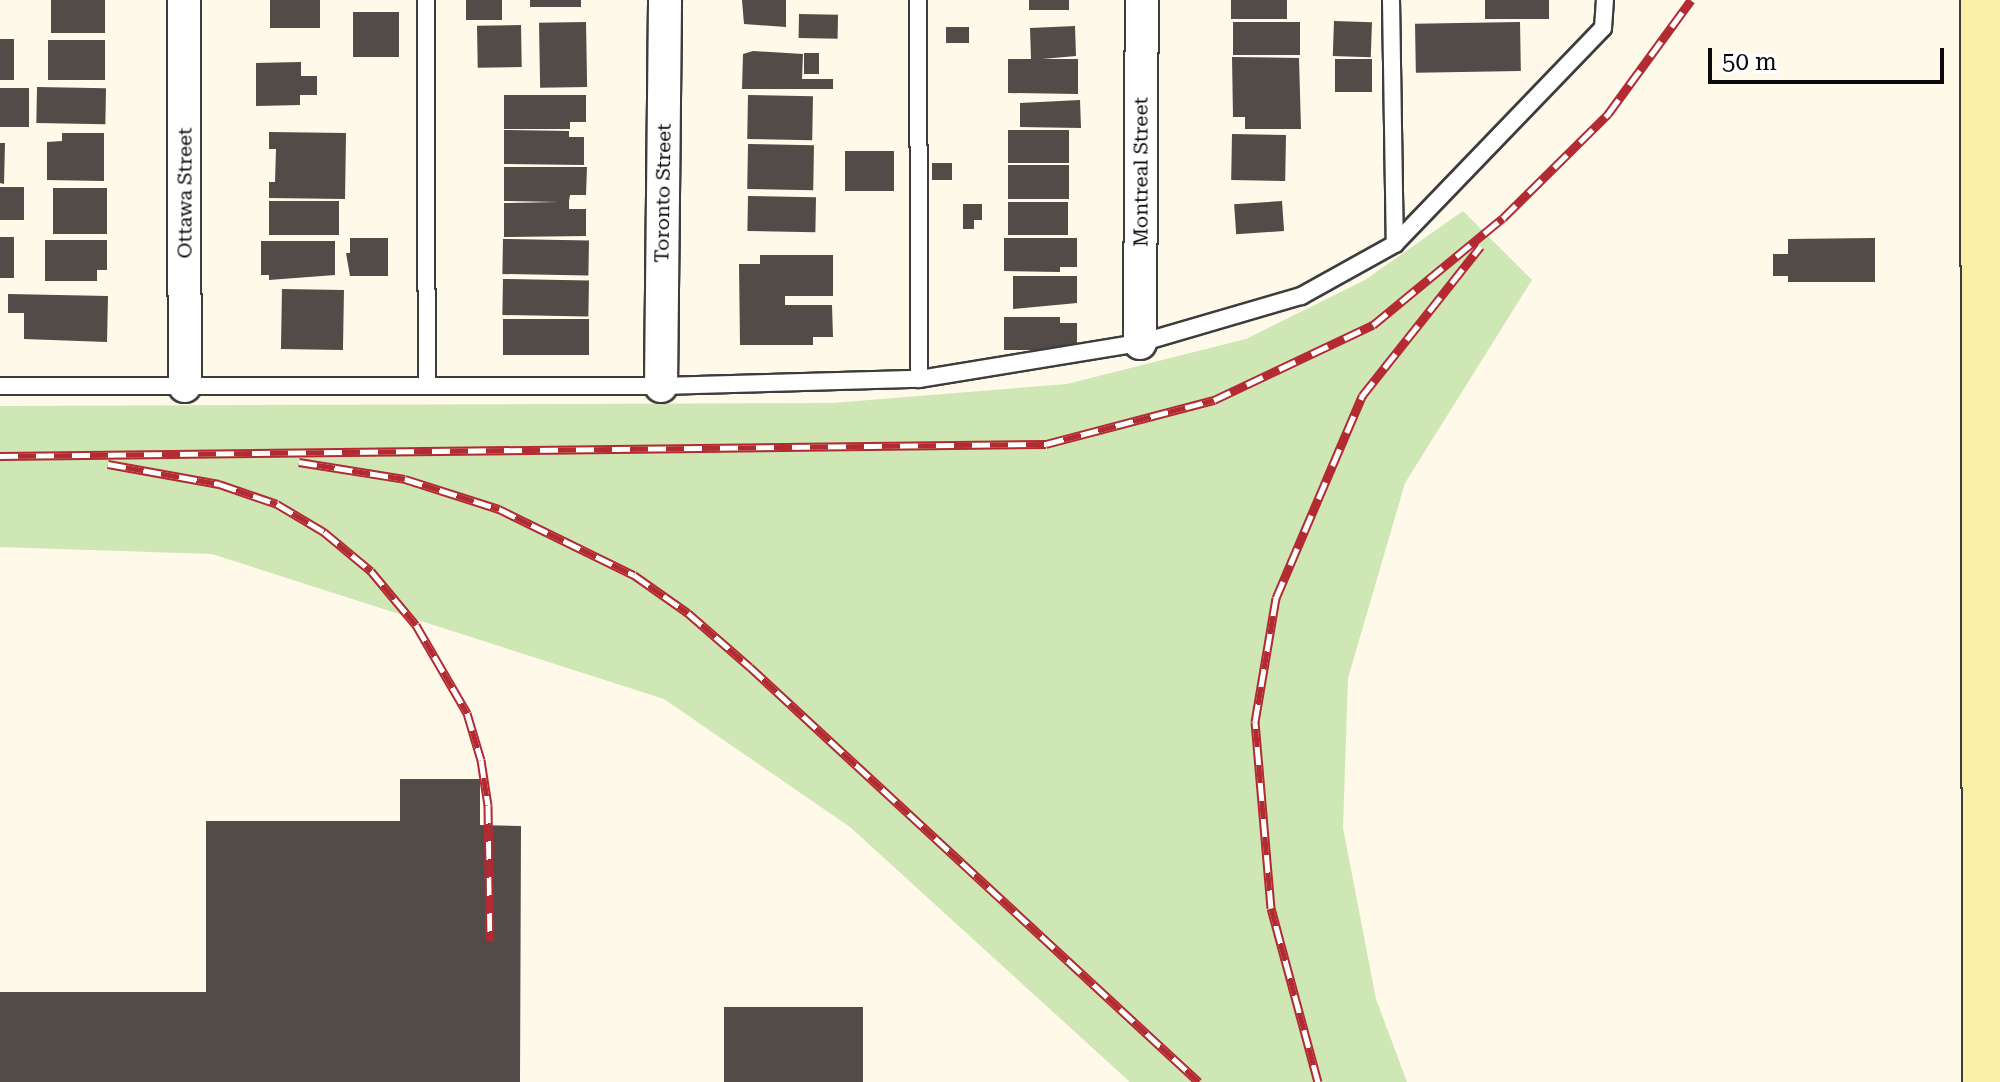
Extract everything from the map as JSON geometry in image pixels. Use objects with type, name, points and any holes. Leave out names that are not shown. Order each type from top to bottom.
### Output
[{"type":"main road","points":[[1983,0],[1985,1082]]},
{"type":"street","name":"Ottawa Street","points":[[184,0],[185,386]]},
{"type":"street","name":"Toronto Street","points":[[661,386],[665,0]]},
{"type":"street","name":"Montreal Street","points":[[1140,343],[1142,0]]},
{"type":"lane","points":[[426,0],[427,386]]},
{"type":"lane","points":[[918,0],[919,379]]},
{"type":"lane","points":[[1391,0],[1395,244]]},
{"type":"lane","points":[[0,386],[661,386],[919,379],[1140,343],[1301,296],[1395,244],[1603,28],[1605,0]]},
{"type":"green space","points":[[1463,211],[1532,280],[1405,483],[1348,678],[1343,828],[1376,999],[1407,1082],[1130,1082],[850,827],[664,699],[212,554],[0,547],[0,406],[832,403],[1067,384],[1246,339],[1365,280]]},
{"type":"building","points":[[51,0],[105,0],[105,33],[51,33]]},
{"type":"building","points":[[270,0],[320,0],[320,28],[270,28]]},
{"type":"building","points":[[466,0],[502,0],[502,20],[466,20]]},
{"type":"building","points":[[530,0],[581,0],[581,7],[530,7]]},
{"type":"building","points":[[742,0],[786,0],[786,27],[744,24]]},
{"type":"building","points":[[1029,0],[1069,0],[1069,10],[1029,10]]},
{"type":"building","points":[[1231,0],[1287,0],[1287,19],[1231,19]]},
{"type":"building","points":[[1485,0],[1549,0],[1549,19],[1485,19]]},
{"type":"building","points":[[353,12],[399,12],[399,57],[353,57]]},
{"type":"building","points":[[799,14],[838,15],[838,39],[799,38]]},
{"type":"building","points":[[1334,21],[1372,22],[1371,57],[1333,56]]},
{"type":"building","points":[[586,22],[587,87],[540,88],[539,23]]},
{"type":"building","points":[[1233,22],[1300,22],[1300,55],[1233,55]]},
{"type":"building","points":[[1520,22],[1521,71],[1416,73],[1415,24]]},
{"type":"building","points":[[521,25],[522,67],[478,68],[477,26]]},
{"type":"building","points":[[1075,26],[1076,56],[1042,59],[1078,59],[1078,94],[1008,93],[1008,59],[1031,59],[1030,28]]},
{"type":"building","points":[[946,27],[969,27],[969,43],[946,43]]},
{"type":"building","points":[[0,39],[14,39],[14,80],[0,80]]},
{"type":"building","points":[[48,40],[105,40],[105,80],[48,80]]},
{"type":"building","points":[[753,51],[803,54],[802,79],[833,79],[833,89],[742,89],[743,54]]},
{"type":"building","points":[[804,53],[819,53],[819,74],[804,74]]},
{"type":"building","points":[[1232,57],[1299,58],[1301,129],[1245,129],[1245,117],[1233,117]]},
{"type":"building","points":[[1335,59],[1372,59],[1372,92],[1335,92]]},
{"type":"building","points":[[301,62],[301,76],[317,76],[317,95],[300,95],[300,105],[256,106],[256,63]]},
{"type":"building","points":[[37,87],[106,88],[105,124],[36,123]]},
{"type":"building","points":[[0,88],[29,88],[29,127],[0,127]]},
{"type":"building","points":[[504,95],[586,95],[586,122],[570,122],[570,129],[504,129]]},
{"type":"building","points":[[748,95],[813,96],[812,140],[747,139]]},
{"type":"building","points":[[1080,100],[1081,128],[1020,127],[1020,103]]},
{"type":"building","points":[[504,130],[569,131],[569,137],[584,137],[584,165],[504,164]]},
{"type":"building","points":[[1008,130],[1069,130],[1069,163],[1008,163]]},
{"type":"building","points":[[269,132],[346,133],[345,199],[269,198],[269,182],[275,182],[276,149],[269,149]]},
{"type":"building","points":[[62,133],[104,133],[104,181],[47,180],[47,142],[62,141]]},
{"type":"building","points":[[1232,134],[1286,135],[1285,181],[1231,180]]},
{"type":"building","points":[[0,143],[5,143],[4,184],[0,183]]},
{"type":"building","points":[[748,144],[814,145],[813,190],[747,189]]},
{"type":"building","points":[[845,151],[894,151],[894,191],[845,191]]},
{"type":"building","points":[[932,163],[952,163],[952,180],[932,180]]},
{"type":"building","points":[[1008,165],[1069,165],[1069,199],[1008,199]]},
{"type":"building","points":[[504,167],[587,167],[586,195],[570,195],[569,201],[569,209],[586,209],[586,236],[504,237],[504,203],[559,202],[504,201]]},
{"type":"building","points":[[0,187],[24,187],[24,220],[0,220]]},
{"type":"building","points":[[53,188],[107,188],[107,234],[53,234]]},
{"type":"building","points":[[748,196],[816,197],[815,232],[747,231]]},
{"type":"building","points":[[269,201],[339,201],[339,235],[269,235]]},
{"type":"building","points":[[1282,201],[1284,231],[1236,234],[1234,204]]},
{"type":"building","points":[[1008,202],[1068,202],[1068,235],[1008,235]]},
{"type":"building","points":[[963,204],[982,204],[982,220],[974,220],[974,229],[963,229]]},
{"type":"building","points":[[0,237],[14,237],[14,278],[0,278]]},
{"type":"building","points":[[350,238],[388,238],[388,276],[350,276],[346,253],[350,253]]},
{"type":"building","points":[[1004,238],[1077,238],[1077,267],[1060,267],[1060,272],[1004,271]]},
{"type":"building","points":[[1875,238],[1875,282],[1788,282],[1788,276],[1773,276],[1773,254],[1788,254],[1788,239]]},
{"type":"building","points":[[503,239],[589,241],[588,275],[502,274]]},
{"type":"building","points":[[45,240],[107,240],[107,270],[97,270],[97,281],[45,281]]},
{"type":"building","points":[[261,241],[335,241],[335,275],[269,280],[269,275],[261,275]]},
{"type":"building","points":[[760,255],[833,255],[833,296],[785,296],[785,305],[832,305],[833,337],[813,337],[813,345],[740,345],[739,264],[760,264]]},
{"type":"building","points":[[1013,276],[1077,276],[1077,303],[1013,309]]},
{"type":"building","points":[[503,279],[589,281],[588,316],[502,315]]},
{"type":"building","points":[[282,289],[344,290],[343,350],[281,349]]},
{"type":"building","points":[[8,294],[108,296],[107,342],[24,339],[24,313],[8,313]]},
{"type":"building","points":[[1004,317],[1060,317],[1060,323],[1077,323],[1077,350],[1004,350]]},
{"type":"building","points":[[503,319],[589,319],[589,355],[503,355]]},
{"type":"building","points":[[400,779],[480,779],[480,825],[521,826],[520,1082],[0,1082],[0,992],[206,992],[206,821],[400,821]]},
{"type":"building","points":[[724,1007],[863,1007],[863,1082],[724,1082]]},
{"type":"railway","points":[[0,456],[1046,444],[1214,400],[1373,325],[1503,218],[1608,114],[1691,0]]},
{"type":"railway","points":[[1318,1082],[1271,908],[1255,722],[1276,598],[1362,396],[1481,246]]},
{"type":"railway","points":[[299,462],[405,479],[499,509],[634,575],[688,613],[750,667],[1199,1082]]},
{"type":"railway","points":[[108,464],[219,484],[277,504],[324,532],[371,571],[416,625],[467,713],[481,760],[488,805],[490,941]]}]
